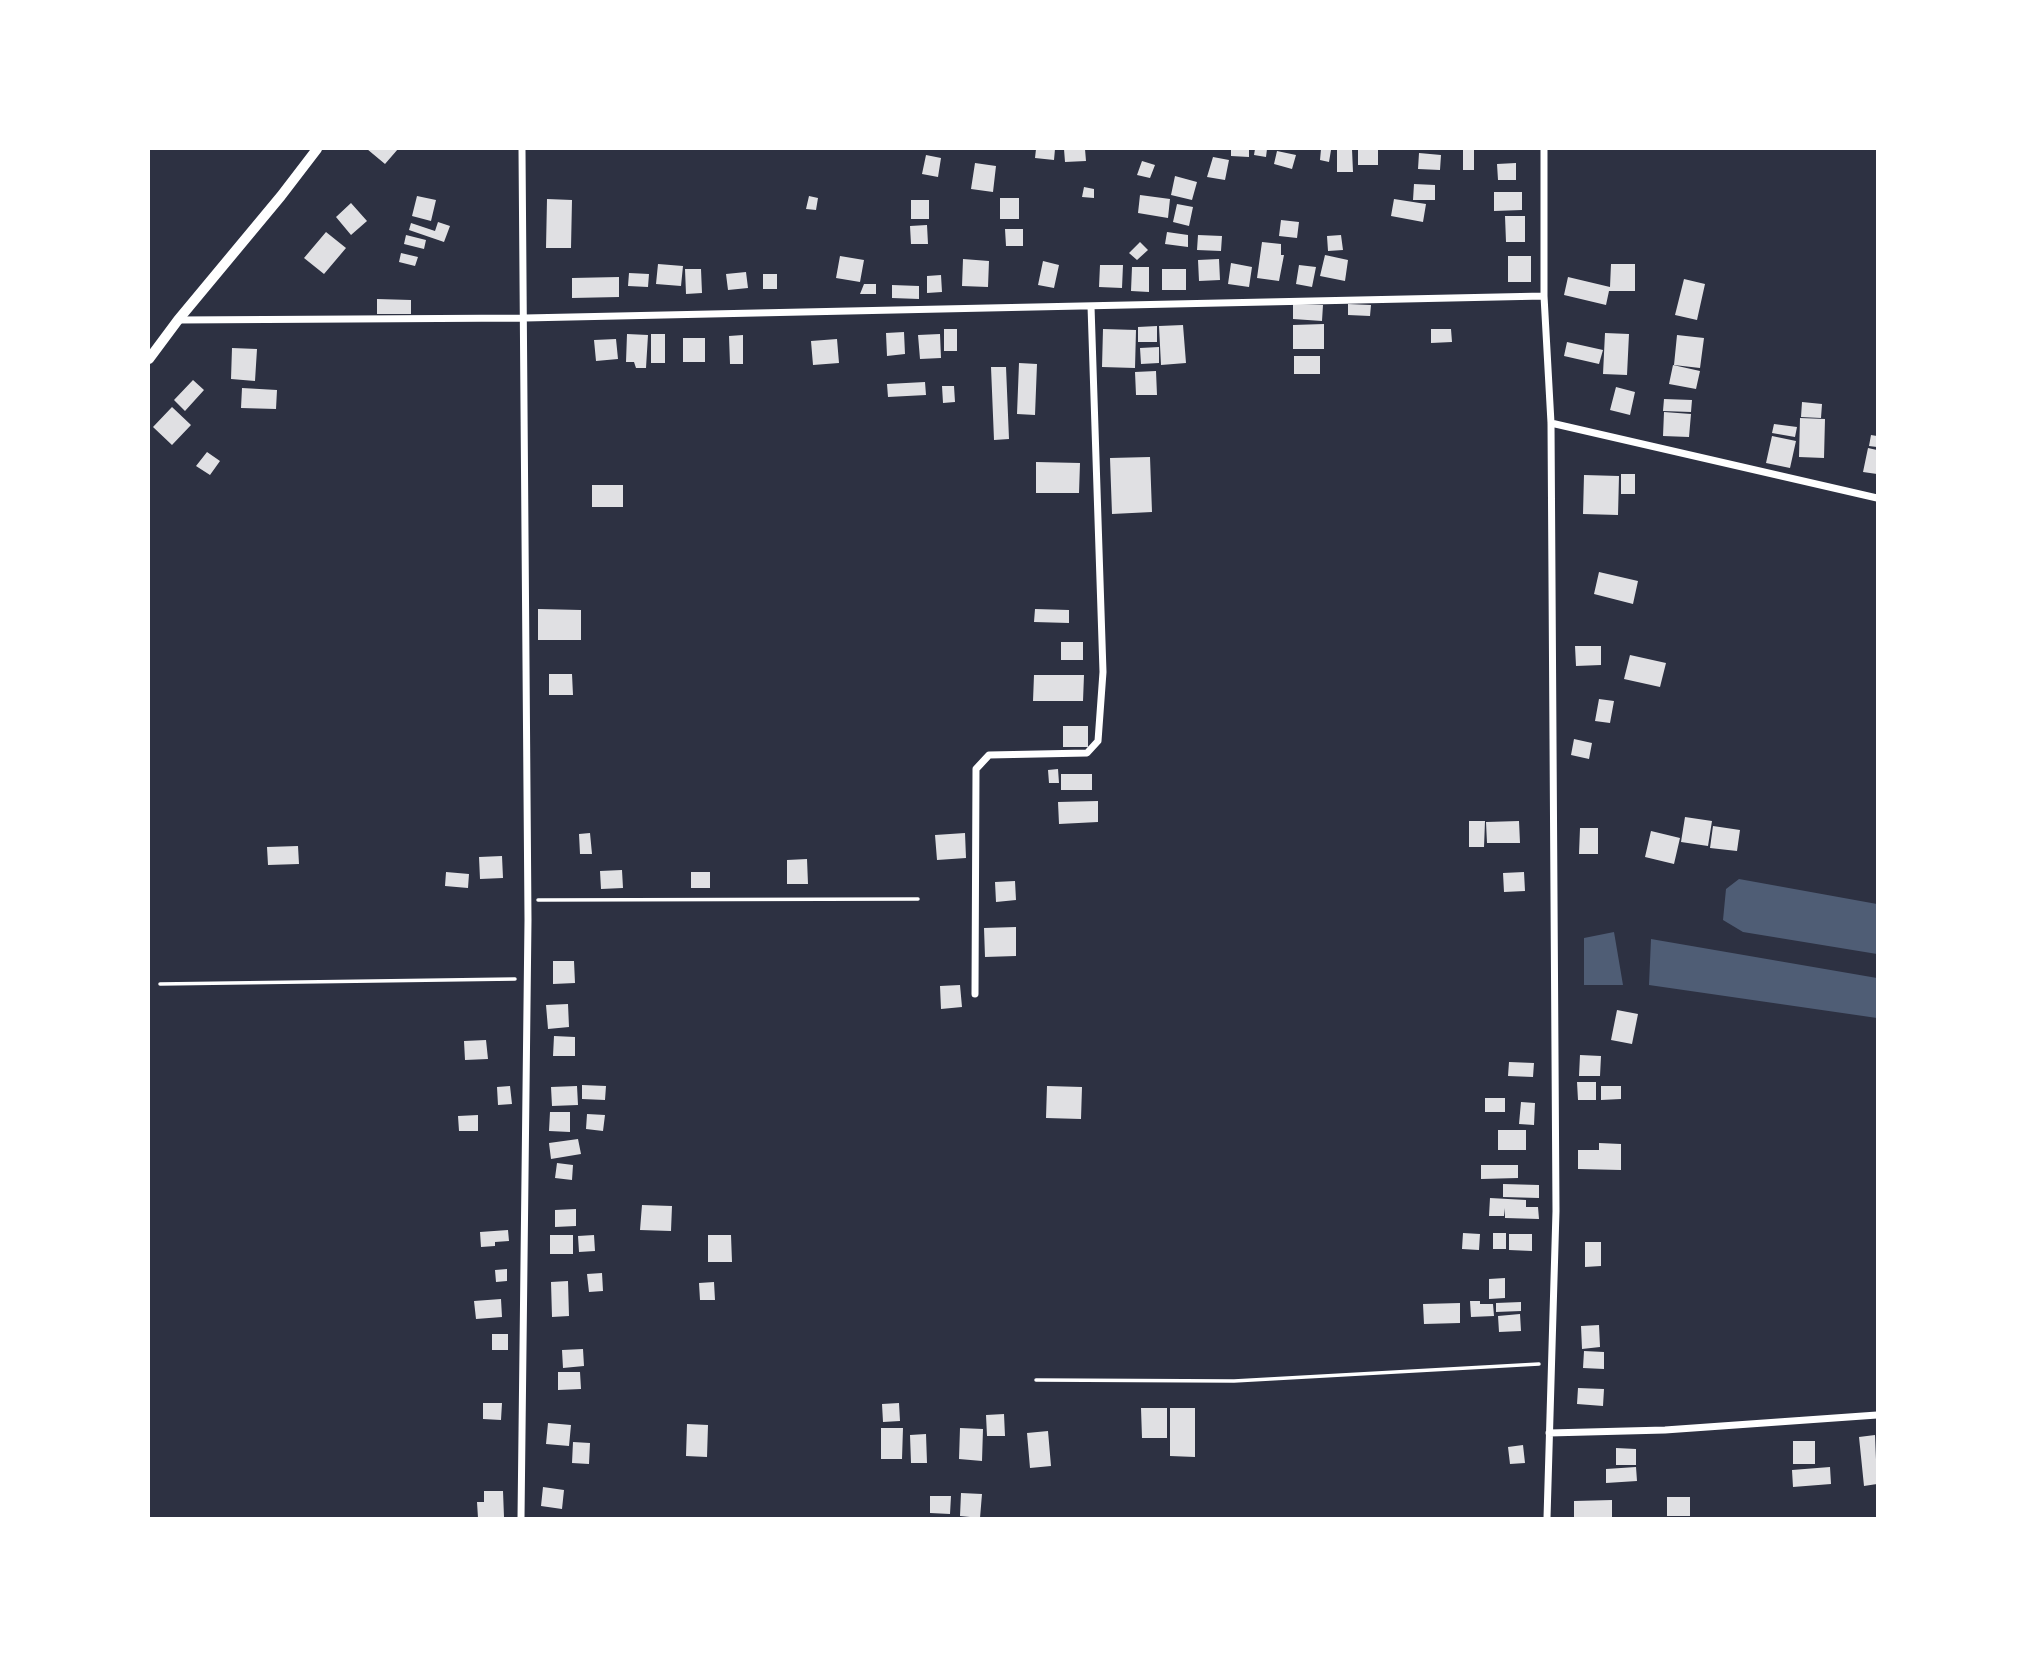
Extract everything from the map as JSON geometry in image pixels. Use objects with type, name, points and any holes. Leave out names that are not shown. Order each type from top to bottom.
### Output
[{"type":"main road","points":[[149,359],[317,149]]},
{"type":"street","points":[[521,1518],[528,900],[522,149]]},
{"type":"street","points":[[1544,149],[1544,296],[1551,423],[1556,1211],[1547,1518]]},
{"type":"street","points":[[178,320],[525,318],[1544,296]]},
{"type":"street","points":[[975,994],[976,769],[989,755],[1087,753],[1098,741],[1103,672],[1091,306]]},
{"type":"street","points":[[1551,423],[1877,498]]},
{"type":"street","points":[[1549,1433],[1665,1430],[1877,1415]]},
{"type":"path","points":[[528,900],[918,899]]},
{"type":"path","points":[[160,984],[527,978]]},
{"type":"path","points":[[1036,1380],[1234,1381],[1551,1363]]},
{"type":"water","points":[[1739,879],[1877,904],[1877,954],[1743,932],[1723,920],[1726,889]]},
{"type":"water","points":[[1614,932],[1623,985],[1584,985],[1584,938]]},
{"type":"water","points":[[1651,939],[1877,978],[1877,1018],[1649,985]]},
{"type":"building","points":[[367,149],[398,149],[385,164]]},
{"type":"building","points":[[1036,149],[1055,149],[1054,160],[1035,158]]},
{"type":"building","points":[[1064,149],[1085,149],[1086,161],[1065,162]]},
{"type":"building","points":[[1231,149],[1249,149],[1249,157],[1231,156]]},
{"type":"building","points":[[1255,149],[1267,149],[1266,157],[1254,155]]},
{"type":"building","points":[[1321,149],[1331,150],[1329,162],[1320,160]]},
{"type":"building","points":[[1352,149],[1353,172],[1337,172],[1337,150]]},
{"type":"building","points":[[1358,149],[1378,149],[1378,165],[1358,165]]},
{"type":"building","points":[[1463,150],[1474,150],[1474,170],[1463,170]]},
{"type":"building","points":[[1277,151],[1296,155],[1292,169],[1274,164]]},
{"type":"building","points":[[1419,153],[1441,155],[1440,170],[1418,169]]},
{"type":"building","points":[[926,155],[941,158],[938,177],[922,174]]},
{"type":"building","points":[[1213,157],[1229,160],[1225,180],[1207,177]]},
{"type":"building","points":[[1142,161],[1155,165],[1150,178],[1137,175]]},
{"type":"building","points":[[975,163],[996,166],[993,192],[971,189]]},
{"type":"building","points":[[1516,163],[1516,180],[1498,180],[1497,164]]},
{"type":"building","points":[[1175,176],[1197,182],[1192,200],[1171,195]]},
{"type":"building","points":[[1414,184],[1435,185],[1435,200],[1413,200]]},
{"type":"building","points":[[1084,187],[1094,189],[1094,198],[1082,197]]},
{"type":"building","points":[[1494,192],[1522,192],[1522,210],[1494,211]]},
{"type":"building","points":[[1140,195],[1170,199],[1168,218],[1138,213]]},
{"type":"building","points":[[417,196],[436,200],[431,221],[412,216]]},
{"type":"building","points":[[809,196],[818,198],[816,210],[806,209]]},
{"type":"building","points":[[1000,198],[1019,198],[1019,219],[1000,219]]},
{"type":"building","points":[[547,199],[572,200],[571,248],[546,248]]},
{"type":"building","points":[[1394,199],[1426,204],[1423,222],[1391,216]]},
{"type":"building","points":[[911,200],[929,200],[929,219],[911,219]]},
{"type":"building","points":[[351,203],[367,221],[351,235],[336,217]]},
{"type":"building","points":[[1177,204],[1193,207],[1189,226],[1173,222]]},
{"type":"building","points":[[1505,216],[1525,216],[1525,242],[1506,242]]},
{"type":"building","points":[[1281,220],[1299,222],[1297,238],[1279,236]]},
{"type":"building","points":[[438,222],[450,226],[444,242],[409,230],[411,223],[435,231]]},
{"type":"building","points":[[927,225],[928,244],[911,244],[910,226]]},
{"type":"building","points":[[1005,229],[1023,229],[1023,246],[1006,246]]},
{"type":"building","points":[[326,232],[346,248],[324,274],[304,258]]},
{"type":"building","points":[[1167,232],[1188,235],[1188,247],[1165,244]]},
{"type":"building","points":[[406,235],[426,240],[424,249],[404,244]]},
{"type":"building","points":[[1198,235],[1222,236],[1221,251],[1197,250]]},
{"type":"building","points":[[1341,235],[1343,250],[1328,251],[1327,236]]},
{"type":"building","points":[[1140,242],[1148,250],[1137,260],[1129,253]]},
{"type":"building","points":[[1262,242],[1281,244],[1281,255],[1284,255],[1279,281],[1257,278]]},
{"type":"building","points":[[401,253],[418,257],[415,266],[399,262]]},
{"type":"building","points":[[1325,255],[1348,260],[1345,281],[1320,276]]},
{"type":"building","points":[[840,256],[864,260],[860,282],[836,278]]},
{"type":"building","points":[[1508,256],[1531,256],[1531,282],[1508,282]]},
{"type":"building","points":[[963,259],[989,261],[988,287],[962,286]]},
{"type":"building","points":[[1219,259],[1220,280],[1199,281],[1198,260]]},
{"type":"building","points":[[1043,261],[1059,265],[1054,288],[1038,285]]},
{"type":"building","points":[[1231,263],[1252,267],[1249,287],[1228,284]]},
{"type":"building","points":[[658,264],[683,266],[681,286],[656,284]]},
{"type":"building","points":[[1611,264],[1635,264],[1635,291],[1609,291],[1606,305],[1564,295],[1568,277],[1610,287]]},
{"type":"building","points":[[1100,265],[1123,265],[1122,288],[1099,287]]},
{"type":"building","points":[[1299,265],[1316,267],[1312,287],[1296,284]]},
{"type":"building","points":[[1132,267],[1149,267],[1149,292],[1131,291]]},
{"type":"building","points":[[685,269],[701,269],[702,293],[686,294]]},
{"type":"building","points":[[1162,269],[1186,269],[1186,290],[1162,290]]},
{"type":"building","points":[[746,272],[748,288],[728,290],[726,274]]},
{"type":"building","points":[[629,273],[649,274],[648,287],[628,286]]},
{"type":"building","points":[[763,274],[777,274],[777,289],[763,289]]},
{"type":"building","points":[[941,275],[942,292],[927,293],[927,276]]},
{"type":"building","points":[[619,277],[619,297],[572,298],[572,278]]},
{"type":"building","points":[[1684,279],[1705,284],[1697,320],[1675,315]]},
{"type":"building","points":[[864,284],[876,284],[876,294],[860,294]]},
{"type":"building","points":[[892,285],[919,286],[919,299],[892,298]]},
{"type":"building","points":[[377,299],[411,300],[411,314],[377,314]]},
{"type":"building","points":[[1293,304],[1323,305],[1322,321],[1293,319]]},
{"type":"building","points":[[1348,304],[1371,305],[1370,316],[1348,315]]},
{"type":"building","points":[[1324,324],[1324,349],[1293,349],[1293,325]]},
{"type":"building","points":[[1183,325],[1186,363],[1161,365],[1159,326]]},
{"type":"building","points":[[1157,326],[1157,342],[1138,342],[1138,327]]},
{"type":"building","points":[[944,329],[957,329],[957,351],[944,351]]},
{"type":"building","points":[[1103,329],[1136,330],[1135,368],[1102,367]]},
{"type":"building","points":[[1431,329],[1451,329],[1452,342],[1431,343]]},
{"type":"building","points":[[904,332],[905,354],[887,356],[886,333]]},
{"type":"building","points":[[1605,333],[1629,334],[1627,375],[1603,374]]},
{"type":"building","points":[[627,334],[648,335],[646,368],[636,368],[634,362],[626,362]]},
{"type":"building","points":[[651,334],[665,334],[665,363],[651,363]]},
{"type":"building","points":[[940,334],[941,358],[920,359],[918,335]]},
{"type":"building","points":[[743,335],[743,364],[730,364],[729,336]]},
{"type":"building","points":[[1677,335],[1704,338],[1700,368],[1674,365]]},
{"type":"building","points":[[683,338],[705,338],[705,362],[683,362]]},
{"type":"building","points":[[616,339],[618,359],[596,361],[594,340]]},
{"type":"building","points":[[837,339],[839,363],[813,365],[811,341]]},
{"type":"building","points":[[1567,342],[1603,350],[1599,364],[1564,356]]},
{"type":"building","points":[[1159,347],[1159,363],[1141,364],[1140,348]]},
{"type":"building","points":[[232,348],[257,349],[255,381],[231,379]]},
{"type":"building","points":[[1294,356],[1320,356],[1320,374],[1294,374]]},
{"type":"building","points":[[1019,363],[1037,364],[1035,415],[1017,414]]},
{"type":"building","points":[[1673,365],[1700,371],[1696,389],[1669,384]]},
{"type":"building","points":[[991,367],[1006,367],[1009,439],[994,440]]},
{"type":"building","points":[[1156,371],[1157,395],[1136,395],[1135,372]]},
{"type":"building","points":[[193,380],[204,390],[185,411],[174,400]]},
{"type":"building","points":[[925,382],[926,395],[888,397],[887,384]]},
{"type":"building","points":[[942,386],[954,386],[955,402],[943,403]]},
{"type":"building","points":[[1616,387],[1635,392],[1630,415],[1610,410]]},
{"type":"building","points":[[242,388],[277,390],[276,409],[241,408]]},
{"type":"building","points":[[1664,399],[1692,400],[1691,412],[1663,411]]},
{"type":"building","points":[[1802,402],[1822,404],[1821,418],[1801,417]]},
{"type":"building","points":[[172,407],[191,425],[172,445],[153,427]]},
{"type":"building","points":[[1664,412],[1691,414],[1689,437],[1663,436]]},
{"type":"building","points":[[1800,418],[1825,419],[1824,458],[1799,457]]},
{"type":"building","points":[[1774,424],[1797,427],[1795,437],[1772,433]]},
{"type":"building","points":[[1871,435],[1877,436],[1877,447],[1869,446]]},
{"type":"building","points":[[1772,436],[1796,441],[1790,468],[1766,463]]},
{"type":"building","points":[[1868,448],[1877,450],[1877,474],[1863,472]]},
{"type":"building","points":[[207,452],[220,461],[210,475],[196,466]]},
{"type":"building","points":[[1150,457],[1152,512],[1112,514],[1110,458]]},
{"type":"building","points":[[1036,462],[1080,463],[1079,493],[1036,493]]},
{"type":"building","points":[[1621,474],[1635,474],[1635,494],[1621,494]]},
{"type":"building","points":[[1584,475],[1619,476],[1618,515],[1583,514]]},
{"type":"building","points":[[592,485],[623,485],[623,507],[592,507]]},
{"type":"building","points":[[1599,572],[1638,581],[1633,604],[1594,594]]},
{"type":"building","points":[[538,609],[581,610],[581,640],[538,640]]},
{"type":"building","points":[[1035,609],[1069,610],[1069,623],[1034,622]]},
{"type":"building","points":[[1061,642],[1083,642],[1083,660],[1061,660]]},
{"type":"building","points":[[1575,646],[1601,646],[1601,665],[1576,666]]},
{"type":"building","points":[[1630,655],[1666,663],[1660,687],[1624,679]]},
{"type":"building","points":[[549,674],[572,674],[573,695],[549,695]]},
{"type":"building","points":[[1034,675],[1084,675],[1083,701],[1033,701]]},
{"type":"building","points":[[1599,699],[1614,701],[1610,723],[1595,721]]},
{"type":"building","points":[[1063,726],[1088,726],[1088,747],[1063,747]]},
{"type":"building","points":[[1574,739],[1592,743],[1589,759],[1571,755]]},
{"type":"building","points":[[1058,769],[1059,783],[1049,783],[1048,770]]},
{"type":"building","points":[[1061,774],[1092,774],[1092,790],[1061,790]]},
{"type":"building","points":[[1098,801],[1098,822],[1059,824],[1058,802]]},
{"type":"building","points":[[1685,817],[1712,821],[1708,846],[1681,842]]},
{"type":"building","points":[[1469,821],[1485,821],[1484,847],[1469,847]]},
{"type":"building","points":[[1519,821],[1520,843],[1487,843],[1486,822]]},
{"type":"building","points":[[1713,826],[1740,830],[1737,851],[1710,848]]},
{"type":"building","points":[[1580,828],[1598,828],[1598,854],[1579,854]]},
{"type":"building","points":[[1651,831],[1680,838],[1674,864],[1645,857]]},
{"type":"building","points":[[590,833],[592,854],[580,854],[579,834]]},
{"type":"building","points":[[965,833],[966,858],[937,860],[935,835]]},
{"type":"building","points":[[298,846],[299,864],[268,865],[267,847]]},
{"type":"building","points":[[502,856],[503,878],[480,879],[479,857]]},
{"type":"building","points":[[807,859],[808,884],[787,884],[787,860]]},
{"type":"building","points":[[622,870],[623,888],[601,889],[600,871]]},
{"type":"building","points":[[446,872],[469,874],[468,888],[445,886]]},
{"type":"building","points":[[691,872],[710,872],[710,888],[691,888]]},
{"type":"building","points":[[1524,872],[1525,891],[1504,892],[1503,873]]},
{"type":"building","points":[[1015,881],[1016,900],[996,902],[995,882]]},
{"type":"building","points":[[1016,927],[1016,956],[985,957],[984,928]]},
{"type":"building","points":[[553,961],[574,961],[575,983],[553,984]]},
{"type":"building","points":[[960,985],[962,1007],[941,1009],[940,986]]},
{"type":"building","points":[[568,1004],[569,1027],[548,1029],[546,1005]]},
{"type":"building","points":[[1617,1010],[1638,1014],[1632,1044],[1611,1040]]},
{"type":"building","points":[[554,1036],[575,1037],[575,1056],[553,1056]]},
{"type":"building","points":[[486,1040],[488,1059],[465,1060],[464,1041]]},
{"type":"building","points":[[1580,1055],[1601,1056],[1600,1076],[1579,1076]]},
{"type":"building","points":[[1509,1062],[1534,1063],[1533,1077],[1508,1076]]},
{"type":"building","points":[[1577,1082],[1596,1082],[1596,1100],[1578,1100]]},
{"type":"building","points":[[582,1085],[606,1086],[605,1100],[582,1099]]},
{"type":"building","points":[[510,1086],[512,1104],[498,1105],[497,1087]]},
{"type":"building","points":[[577,1086],[578,1105],[552,1106],[551,1087]]},
{"type":"building","points":[[1047,1086],[1082,1087],[1081,1119],[1046,1118]]},
{"type":"building","points":[[1601,1086],[1621,1086],[1621,1099],[1601,1100]]},
{"type":"building","points":[[1485,1098],[1505,1098],[1505,1112],[1485,1112]]},
{"type":"building","points":[[1521,1102],[1535,1103],[1534,1125],[1519,1124]]},
{"type":"building","points":[[550,1112],[570,1112],[570,1132],[549,1131]]},
{"type":"building","points":[[587,1114],[605,1115],[603,1131],[586,1129]]},
{"type":"building","points":[[478,1115],[478,1131],[459,1131],[458,1116]]},
{"type":"building","points":[[1498,1130],[1526,1130],[1526,1150],[1498,1150]]},
{"type":"building","points":[[578,1139],[581,1154],[551,1159],[549,1143]]},
{"type":"building","points":[[1599,1143],[1621,1144],[1621,1170],[1578,1169],[1578,1150],[1599,1150]]},
{"type":"building","points":[[557,1163],[573,1165],[572,1180],[555,1178]]},
{"type":"building","points":[[1481,1165],[1518,1165],[1518,1178],[1481,1179]]},
{"type":"building","points":[[1503,1184],[1539,1185],[1539,1198],[1503,1197]]},
{"type":"building","points":[[1490,1198],[1526,1200],[1526,1207],[1538,1207],[1539,1219],[1505,1218],[1505,1208],[1504,1216],[1489,1216]]},
{"type":"building","points":[[642,1205],[672,1206],[671,1231],[640,1230]]},
{"type":"building","points":[[576,1209],[576,1226],[555,1227],[555,1210]]},
{"type":"building","points":[[508,1230],[509,1241],[481,1247],[480,1232]]},
{"type":"building","points":[[1463,1233],[1480,1234],[1479,1250],[1462,1249]]},
{"type":"building","points":[[1493,1233],[1506,1233],[1506,1249],[1493,1249]]},
{"type":"building","points":[[1509,1234],[1532,1234],[1532,1251],[1509,1250]]},
{"type":"building","points":[[550,1235],[573,1235],[573,1254],[550,1254]]},
{"type":"building","points":[[594,1235],[595,1251],[579,1252],[578,1236]]},
{"type":"building","points":[[708,1235],[731,1235],[732,1262],[708,1262]]},
{"type":"building","points":[[1585,1242],[1601,1242],[1601,1266],[1585,1267]]},
{"type":"building","points":[[507,1269],[507,1281],[496,1282],[495,1270]]},
{"type":"building","points":[[602,1273],[603,1291],[589,1292],[587,1274]]},
{"type":"building","points":[[1505,1278],[1505,1298],[1489,1299],[1489,1279]]},
{"type":"building","points":[[568,1281],[569,1316],[552,1317],[551,1282]]},
{"type":"building","points":[[714,1282],[715,1300],[700,1300],[699,1283]]},
{"type":"building","points":[[501,1299],[502,1317],[476,1319],[474,1301]]},
{"type":"building","points":[[1470,1301],[1493,1304],[1494,1316],[1471,1317]]},
{"type":"building","points":[[1521,1302],[1521,1311],[1496,1312],[1496,1303]]},
{"type":"building","points":[[1460,1303],[1460,1323],[1424,1324],[1423,1304]]},
{"type":"building","points":[[1520,1314],[1521,1331],[1499,1332],[1498,1316]]},
{"type":"building","points":[[1599,1325],[1600,1347],[1582,1349],[1581,1326]]},
{"type":"building","points":[[492,1334],[508,1334],[508,1350],[492,1350]]},
{"type":"building","points":[[583,1349],[584,1366],[563,1368],[562,1350]]},
{"type":"building","points":[[1584,1351],[1604,1352],[1604,1369],[1583,1368]]},
{"type":"building","points":[[558,1372],[580,1372],[581,1389],[558,1390]]},
{"type":"building","points":[[1578,1388],[1604,1389],[1603,1406],[1577,1404]]},
{"type":"building","points":[[483,1403],[502,1403],[501,1420],[483,1419]]},
{"type":"building","points":[[899,1403],[900,1421],[883,1422],[882,1404]]},
{"type":"building","points":[[1141,1408],[1167,1408],[1167,1438],[1142,1438]]},
{"type":"building","points":[[1170,1408],[1195,1408],[1195,1457],[1170,1456]]},
{"type":"building","points":[[1004,1414],[1005,1436],[987,1436],[986,1415]]},
{"type":"building","points":[[548,1423],[571,1425],[569,1446],[546,1444]]},
{"type":"building","points":[[687,1424],[708,1425],[707,1457],[686,1456]]},
{"type":"building","points":[[881,1428],[903,1428],[902,1459],[881,1459]]},
{"type":"building","points":[[960,1428],[983,1429],[982,1461],[959,1459]]},
{"type":"building","points":[[1048,1431],[1051,1466],[1030,1468],[1027,1433]]},
{"type":"building","points":[[926,1434],[927,1463],[911,1463],[910,1435]]},
{"type":"building","points":[[1875,1435],[1877,1484],[1864,1486],[1859,1437]]},
{"type":"building","points":[[1793,1441],[1815,1441],[1815,1464],[1793,1464]]},
{"type":"building","points":[[573,1442],[590,1443],[589,1464],[572,1463]]},
{"type":"building","points":[[1523,1445],[1525,1463],[1510,1464],[1508,1447]]},
{"type":"building","points":[[1616,1448],[1636,1449],[1636,1465],[1616,1465]]},
{"type":"building","points":[[1636,1467],[1637,1481],[1606,1483],[1606,1469]]},
{"type":"building","points":[[1830,1467],[1831,1484],[1793,1487],[1792,1470]]},
{"type":"building","points":[[543,1487],[564,1490],[562,1509],[541,1506]]},
{"type":"building","points":[[484,1491],[503,1491],[504,1517],[478,1518],[477,1502],[484,1502]]},
{"type":"building","points":[[961,1493],[982,1494],[980,1518],[960,1516]]},
{"type":"building","points":[[930,1496],[951,1496],[950,1514],[930,1513]]},
{"type":"building","points":[[1667,1497],[1690,1497],[1690,1516],[1667,1516]]},
{"type":"building","points":[[1612,1500],[1612,1518],[1574,1518],[1574,1501]]}]
